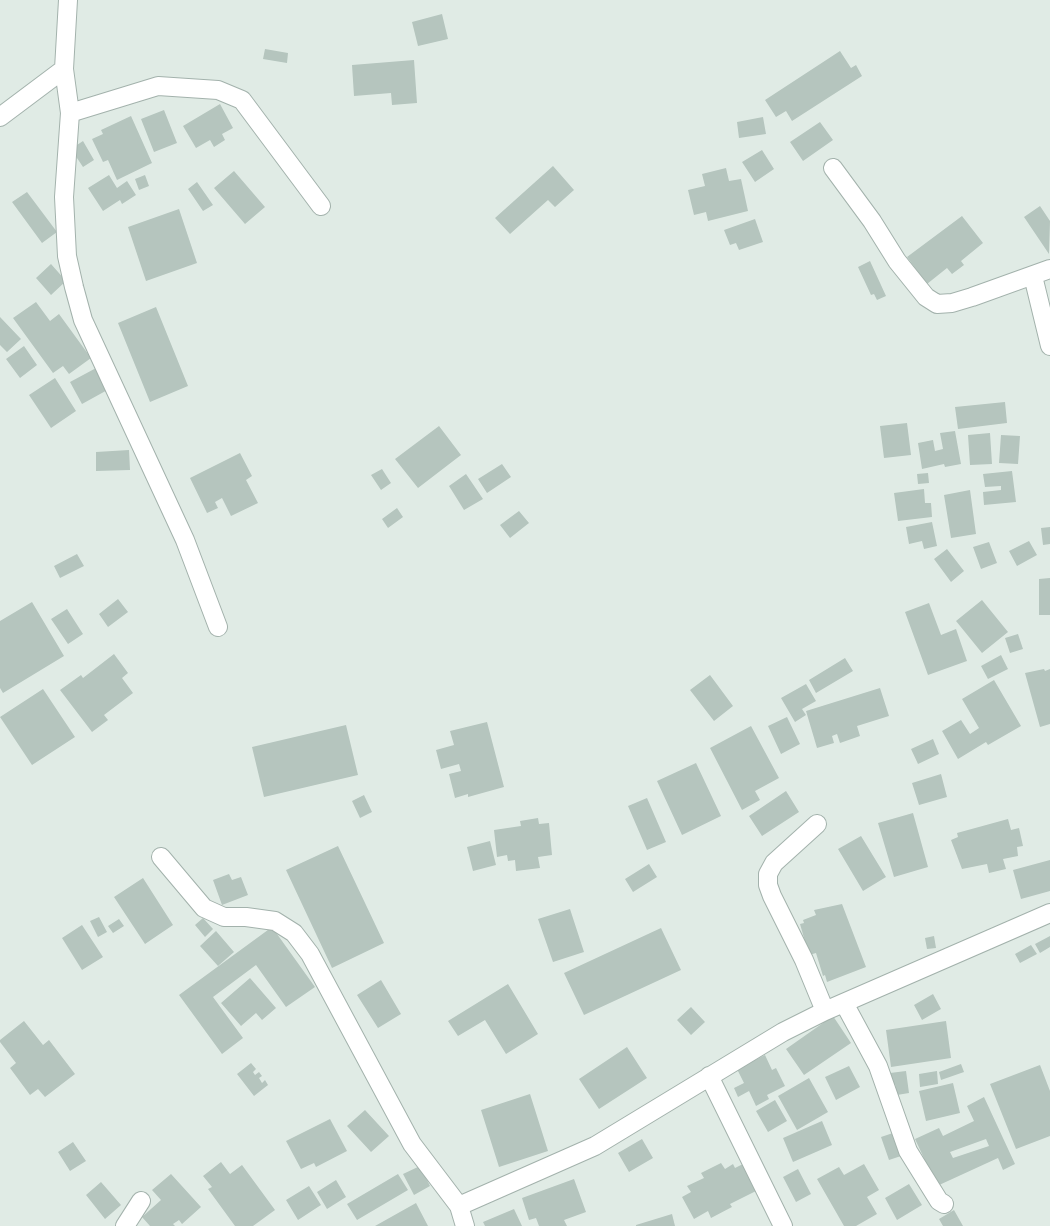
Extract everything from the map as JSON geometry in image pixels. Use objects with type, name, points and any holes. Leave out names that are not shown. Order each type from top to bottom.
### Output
[{"type":"street","points":[[68,0],[64,69],[69,113],[64,197],[67,256],[83,320],[185,540],[218,627]]},
{"type":"street","points":[[0,117],[64,69]]},
{"type":"street","points":[[69,113],[158,86],[218,90],[242,100],[321,206]]},
{"type":"street","points":[[833,168],[872,221],[897,261],[926,297],[937,304],[951,303],[1050,269]]},
{"type":"street","points":[[1033,276],[1050,346]]},
{"type":"street","points":[[817,824],[774,863],[768,874],[768,885],[804,960],[825,1011]]},
{"type":"street","points":[[161,856],[204,908],[224,917],[275,921],[294,933],[310,954],[412,1144],[459,1206],[465,1226]]},
{"type":"street","points":[[459,1206],[595,1146],[783,1032],[825,1011],[1050,913]]},
{"type":"street","points":[[844,1004],[878,1066],[908,1151],[939,1201],[944,1204]]},
{"type":"street","points":[[709,1076],[783,1226]]},
{"type":"street","points":[[125,1226],[141,1201]]},
{"type":"building","points":[[442,14],[448,39],[418,46],[412,22]]},
{"type":"building","points":[[265,49],[288,53],[287,63],[263,59]]},
{"type":"building","points":[[840,51],[851,68],[856,65],[862,76],[792,121],[786,111],[776,117],[765,100]]},
{"type":"building","points":[[414,60],[417,103],[392,105],[391,93],[354,96],[352,65]]},
{"type":"building","points":[[220,104],[233,128],[222,134],[225,140],[214,147],[210,140],[196,148],[183,126]]},
{"type":"building","points":[[164,110],[177,143],[154,152],[141,119]]},
{"type":"building","points":[[131,116],[152,163],[117,180],[108,160],[103,162],[92,139],[103,134],[101,130]]},
{"type":"building","points":[[763,117],[766,134],[739,138],[737,122]]},
{"type":"building","points":[[820,122],[833,140],[803,161],[790,142]]},
{"type":"building","points":[[83,141],[94,160],[83,167],[71,149]]},
{"type":"building","points":[[762,150],[774,169],[755,182],[742,162]]},
{"type":"building","points":[[553,166],[574,190],[555,207],[548,200],[510,234],[495,218]]},
{"type":"building","points":[[726,168],[729,181],[741,179],[748,211],[708,221],[706,212],[694,215],[688,190],[705,186],[702,174]]},
{"type":"building","points":[[234,171],[265,207],[245,224],[214,188]]},
{"type":"building","points":[[109,175],[117,188],[127,181],[136,195],[122,204],[120,200],[103,211],[88,188]]},
{"type":"building","points":[[145,175],[149,186],[139,190],[135,179]]},
{"type":"building","points":[[197,182],[213,205],[203,211],[188,189]]},
{"type":"building","points":[[27,192],[57,232],[42,243],[12,202]]},
{"type":"building","points":[[1040,206],[1050,221],[1049,254],[1024,217]]},
{"type":"building","points":[[179,209],[197,263],[146,281],[128,227]]},
{"type":"building","points":[[962,216],[983,243],[961,261],[964,265],[952,274],[947,268],[927,284],[907,257]]},
{"type":"building","points":[[755,219],[763,242],[739,250],[736,243],[730,245],[724,230]]},
{"type":"building","points":[[870,261],[886,296],[877,300],[874,294],[871,295],[858,267]]},
{"type":"building","points":[[51,264],[66,281],[51,295],[36,278]]},
{"type":"building","points":[[36,302],[50,321],[59,314],[91,358],[69,374],[63,366],[53,373],[13,318]]},
{"type":"building","points":[[156,307],[188,386],[150,402],[118,323]]},
{"type":"building","points":[[0,317],[21,339],[7,352],[0,345]]},
{"type":"building","points":[[24,346],[37,365],[20,378],[6,359]]},
{"type":"building","points":[[98,367],[111,388],[82,404],[70,382]]},
{"type":"building","points":[[55,378],[76,411],[51,428],[29,395]]},
{"type":"building","points":[[1005,402],[1007,423],[958,429],[955,407]]},
{"type":"building","points":[[907,423],[911,455],[884,458],[880,426]]},
{"type":"building","points":[[439,426],[461,455],[418,488],[395,459]]},
{"type":"building","points":[[955,431],[961,464],[945,467],[944,464],[922,469],[918,443],[933,440],[935,451],[943,449],[940,433]]},
{"type":"building","points":[[990,433],[992,464],[970,465],[968,435]]},
{"type":"building","points":[[1001,435],[1020,436],[1018,464],[999,463]]},
{"type":"building","points":[[129,450],[130,470],[96,471],[96,452]]},
{"type":"building","points":[[240,453],[252,476],[246,480],[258,503],[231,516],[222,498],[215,502],[218,508],[207,513],[190,478]]},
{"type":"building","points":[[502,464],[511,477],[487,493],[478,479]]},
{"type":"building","points":[[382,469],[391,483],[381,490],[371,475]]},
{"type":"building","points":[[1012,471],[1016,502],[984,505],[983,492],[1001,490],[1001,486],[985,487],[983,474]]},
{"type":"building","points":[[928,473],[929,483],[918,484],[917,474]]},
{"type":"building","points":[[466,474],[483,499],[464,510],[449,486]]},
{"type":"building","points":[[924,489],[925,503],[931,503],[932,517],[898,521],[894,493]]},
{"type":"building","points":[[970,490],[976,534],[951,538],[944,495]]},
{"type":"building","points":[[397,508],[403,517],[388,528],[382,519]]},
{"type":"building","points":[[519,511],[529,523],[510,538],[500,525]]},
{"type":"building","points":[[932,522],[937,546],[924,549],[922,541],[909,544],[906,527]]},
{"type":"building","points":[[1050,527],[1050,544],[1043,545],[1041,528]]},
{"type":"building","points":[[1029,541],[1037,555],[1017,566],[1009,551]]},
{"type":"building","points":[[989,542],[997,563],[981,569],[973,547]]},
{"type":"building","points":[[947,549],[964,571],[951,582],[934,559]]},
{"type":"building","points":[[77,554],[84,566],[60,578],[54,566]]},
{"type":"building","points":[[1050,578],[1050,615],[1039,615],[1039,579]]},
{"type":"building","points":[[118,599],[128,612],[108,627],[99,614]]},
{"type":"building","points":[[982,600],[1008,632],[982,653],[956,621]]},
{"type":"building","points":[[32,602],[64,656],[3,693],[0,688],[0,621]]},
{"type":"building","points":[[929,603],[941,635],[956,629],[967,661],[928,675],[905,612]]},
{"type":"building","points":[[67,609],[83,634],[68,644],[51,619]]},
{"type":"building","points":[[1018,634],[1023,649],[1010,653],[1005,638]]},
{"type":"building","points":[[114,654],[128,673],[122,678],[133,693],[104,715],[108,720],[92,732],[60,690],[81,675],[83,678]]},
{"type":"building","points":[[1001,655],[1008,669],[988,679],[981,666]]},
{"type":"building","points":[[845,658],[853,671],[816,693],[809,680]]},
{"type":"building","points":[[1044,669],[1045,671],[1050,669],[1050,724],[1040,727],[1025,673]]},
{"type":"building","points":[[710,675],[733,706],[714,721],[690,690]]},
{"type":"building","points":[[994,680],[1021,726],[988,745],[986,742],[958,759],[942,731],[961,720],[970,734],[979,728],[962,699]]},
{"type":"building","points":[[806,684],[816,701],[802,709],[806,715],[795,722],[781,698]]},
{"type":"building","points":[[880,688],[889,716],[857,726],[860,736],[840,743],[837,734],[832,736],[834,743],[817,748],[806,711]]},
{"type":"building","points":[[43,689],[75,737],[32,765],[0,717]]},
{"type":"building","points":[[787,717],[800,744],[781,754],[768,726]]},
{"type":"building","points":[[487,722],[504,787],[468,797],[468,794],[455,798],[449,774],[461,771],[459,764],[441,769],[436,750],[454,745],[450,731]]},
{"type":"building","points":[[346,725],[358,775],[264,797],[252,747]]},
{"type":"building","points":[[751,726],[779,778],[755,791],[760,800],[742,810],[710,748]]},
{"type":"building","points":[[933,739],[939,754],[918,764],[911,749]]},
{"type":"building","points":[[696,763],[721,816],[682,835],[657,781]]},
{"type":"building","points":[[941,774],[947,797],[919,805],[912,783]]},
{"type":"building","points":[[786,791],[799,812],[762,836],[749,816]]},
{"type":"building","points":[[364,795],[372,812],[360,818],[352,801]]},
{"type":"building","points":[[647,798],[666,842],[647,850],[628,806]]},
{"type":"building","points":[[913,813],[928,867],[894,877],[878,823]]},
{"type":"building","points":[[538,818],[539,824],[549,823],[552,855],[538,857],[540,868],[516,871],[515,860],[508,861],[507,855],[497,857],[494,830],[521,826],[520,821]]},
{"type":"building","points":[[1008,819],[1011,830],[1019,828],[1023,846],[1017,847],[1018,856],[1003,859],[1006,869],[989,873],[987,864],[962,869],[951,840],[958,837],[957,833]]},
{"type":"building","points":[[861,836],[886,877],[863,891],[838,849]]},
{"type":"building","points":[[490,841],[496,865],[473,871],[467,847]]},
{"type":"building","points":[[338,846],[384,943],[332,968],[286,870]]},
{"type":"building","points":[[1050,860],[1050,891],[1021,899],[1013,870]]},
{"type":"building","points":[[649,864],[657,877],[633,892],[625,879]]},
{"type":"building","points":[[229,874],[232,880],[241,877],[248,895],[222,905],[213,880]]},
{"type":"building","points":[[143,878],[173,925],[145,944],[114,897]]},
{"type":"building","points":[[842,904],[866,967],[827,982],[816,953],[809,955],[800,924],[804,923],[803,920],[816,915],[814,910]]},
{"type":"building","points":[[570,909],[584,952],[553,962],[538,919]]},
{"type":"building","points":[[99,917],[107,932],[98,937],[90,921]]},
{"type":"building","points":[[203,918],[213,929],[205,937],[195,925]]},
{"type":"building","points":[[119,919],[124,926],[113,933],[108,926]]},
{"type":"building","points":[[82,925],[103,957],[82,970],[62,938]]},
{"type":"building","points":[[272,927],[315,987],[286,1007],[256,965],[213,997],[243,1038],[222,1054],[179,995]]},
{"type":"building","points":[[661,928],[681,970],[584,1015],[564,973]]},
{"type":"building","points":[[216,931],[234,952],[218,966],[200,946]]},
{"type":"building","points":[[934,936],[936,948],[927,949],[925,938]]},
{"type":"building","points":[[1050,936],[1050,947],[1040,953],[1035,944]]},
{"type":"building","points":[[1031,945],[1037,954],[1020,963],[1015,954]]},
{"type":"building","points":[[250,978],[276,1008],[262,1020],[256,1013],[241,1026],[221,1003]]},
{"type":"building","points":[[381,980],[401,1014],[378,1028],[357,995]]},
{"type":"building","points":[[508,984],[538,1034],[506,1054],[485,1020],[458,1036],[448,1021]]},
{"type":"building","points":[[933,994],[941,1009],[922,1020],[914,1005]]},
{"type":"building","points":[[691,1007],[705,1022],[691,1035],[677,1020]]},
{"type":"building","points":[[833,1016],[851,1043],[804,1075],[786,1049]]},
{"type":"building","points":[[24,1021],[43,1045],[49,1040],[75,1074],[45,1097],[38,1089],[30,1095],[10,1068],[16,1063],[0,1042]]},
{"type":"building","points":[[946,1021],[951,1058],[891,1067],[886,1030]]},
{"type":"building","points":[[627,1047],[647,1078],[599,1109],[579,1079]]},
{"type":"building","points":[[765,1055],[772,1070],[776,1068],[785,1086],[767,1095],[769,1099],[756,1106],[749,1091],[738,1097],[734,1088],[744,1083],[737,1069]]},
{"type":"building","points":[[251,1063],[256,1069],[253,1072],[255,1075],[259,1072],[262,1076],[259,1078],[262,1083],[265,1080],[268,1085],[254,1096],[237,1074]]},
{"type":"building","points":[[961,1064],[964,1072],[941,1080],[939,1072]]},
{"type":"building","points":[[1040,1065],[1050,1091],[1050,1136],[1016,1149],[990,1084]]},
{"type":"building","points":[[849,1066],[860,1087],[836,1100],[825,1077]]},
{"type":"building","points":[[906,1071],[909,1093],[897,1095],[890,1073]]},
{"type":"building","points":[[937,1071],[938,1084],[920,1087],[919,1074]]},
{"type":"building","points":[[809,1078],[828,1112],[797,1130],[778,1096]]},
{"type":"building","points":[[953,1083],[960,1113],[926,1121],[919,1091]]},
{"type":"building","points":[[530,1094],[548,1151],[499,1167],[481,1110]]},
{"type":"building","points":[[984,1097],[1015,1164],[1003,1170],[998,1158],[937,1186],[915,1139],[939,1128],[943,1136],[974,1121],[967,1106]],"holes":[[[986,1139],[989,1146],[953,1158],[950,1152]]]},
{"type":"building","points":[[775,1100],[787,1121],[768,1132],[756,1111]]},
{"type":"building","points":[[365,1110],[389,1136],[371,1152],[347,1126]]},
{"type":"building","points":[[330,1119],[347,1151],[316,1167],[314,1163],[301,1169],[286,1141]]},
{"type":"building","points":[[822,1121],[832,1145],[793,1162],[783,1138]]},
{"type":"building","points":[[893,1133],[901,1156],[889,1160],[881,1137]]},
{"type":"building","points":[[642,1139],[653,1158],[629,1172],[618,1153]]},
{"type":"building","points":[[73,1142],[86,1161],[70,1171],[58,1152]]},
{"type":"building","points":[[221,1162],[230,1174],[242,1165],[275,1210],[253,1226],[235,1226],[208,1189],[212,1187],[203,1176]]},
{"type":"building","points":[[721,1163],[725,1169],[733,1164],[735,1168],[743,1164],[758,1190],[730,1204],[732,1207],[711,1218],[708,1211],[694,1219],[682,1197],[691,1192],[687,1186],[704,1178],[701,1173]]},
{"type":"building","points":[[864,1164],[879,1190],[867,1197],[877,1214],[856,1226],[844,1226],[817,1179],[839,1167],[844,1175]]},
{"type":"building","points":[[420,1166],[430,1186],[414,1195],[403,1174]]},
{"type":"building","points":[[798,1169],[811,1194],[796,1202],[783,1177]]},
{"type":"building","points":[[171,1174],[201,1207],[182,1224],[179,1220],[173,1224],[175,1226],[150,1226],[142,1217],[161,1200],[152,1190]]},
{"type":"building","points":[[398,1174],[408,1190],[357,1220],[347,1204]]},
{"type":"building","points":[[574,1179],[586,1212],[564,1220],[567,1226],[539,1226],[536,1218],[529,1220],[522,1198]]},
{"type":"building","points":[[336,1180],[346,1197],[327,1209],[317,1192]]},
{"type":"building","points":[[101,1182],[121,1205],[105,1219],[86,1195]]},
{"type":"building","points":[[909,1184],[922,1205],[897,1220],[885,1198]]},
{"type":"building","points":[[309,1186],[321,1205],[298,1220],[286,1200]]},
{"type":"building","points":[[416,1203],[428,1226],[375,1226]]},
{"type":"building","points":[[514,1209],[522,1226],[485,1226],[483,1222]]},
{"type":"building","points":[[954,1210],[963,1226],[943,1226],[939,1219]]},
{"type":"building","points":[[672,1214],[675,1226],[636,1226],[636,1225]]}]
